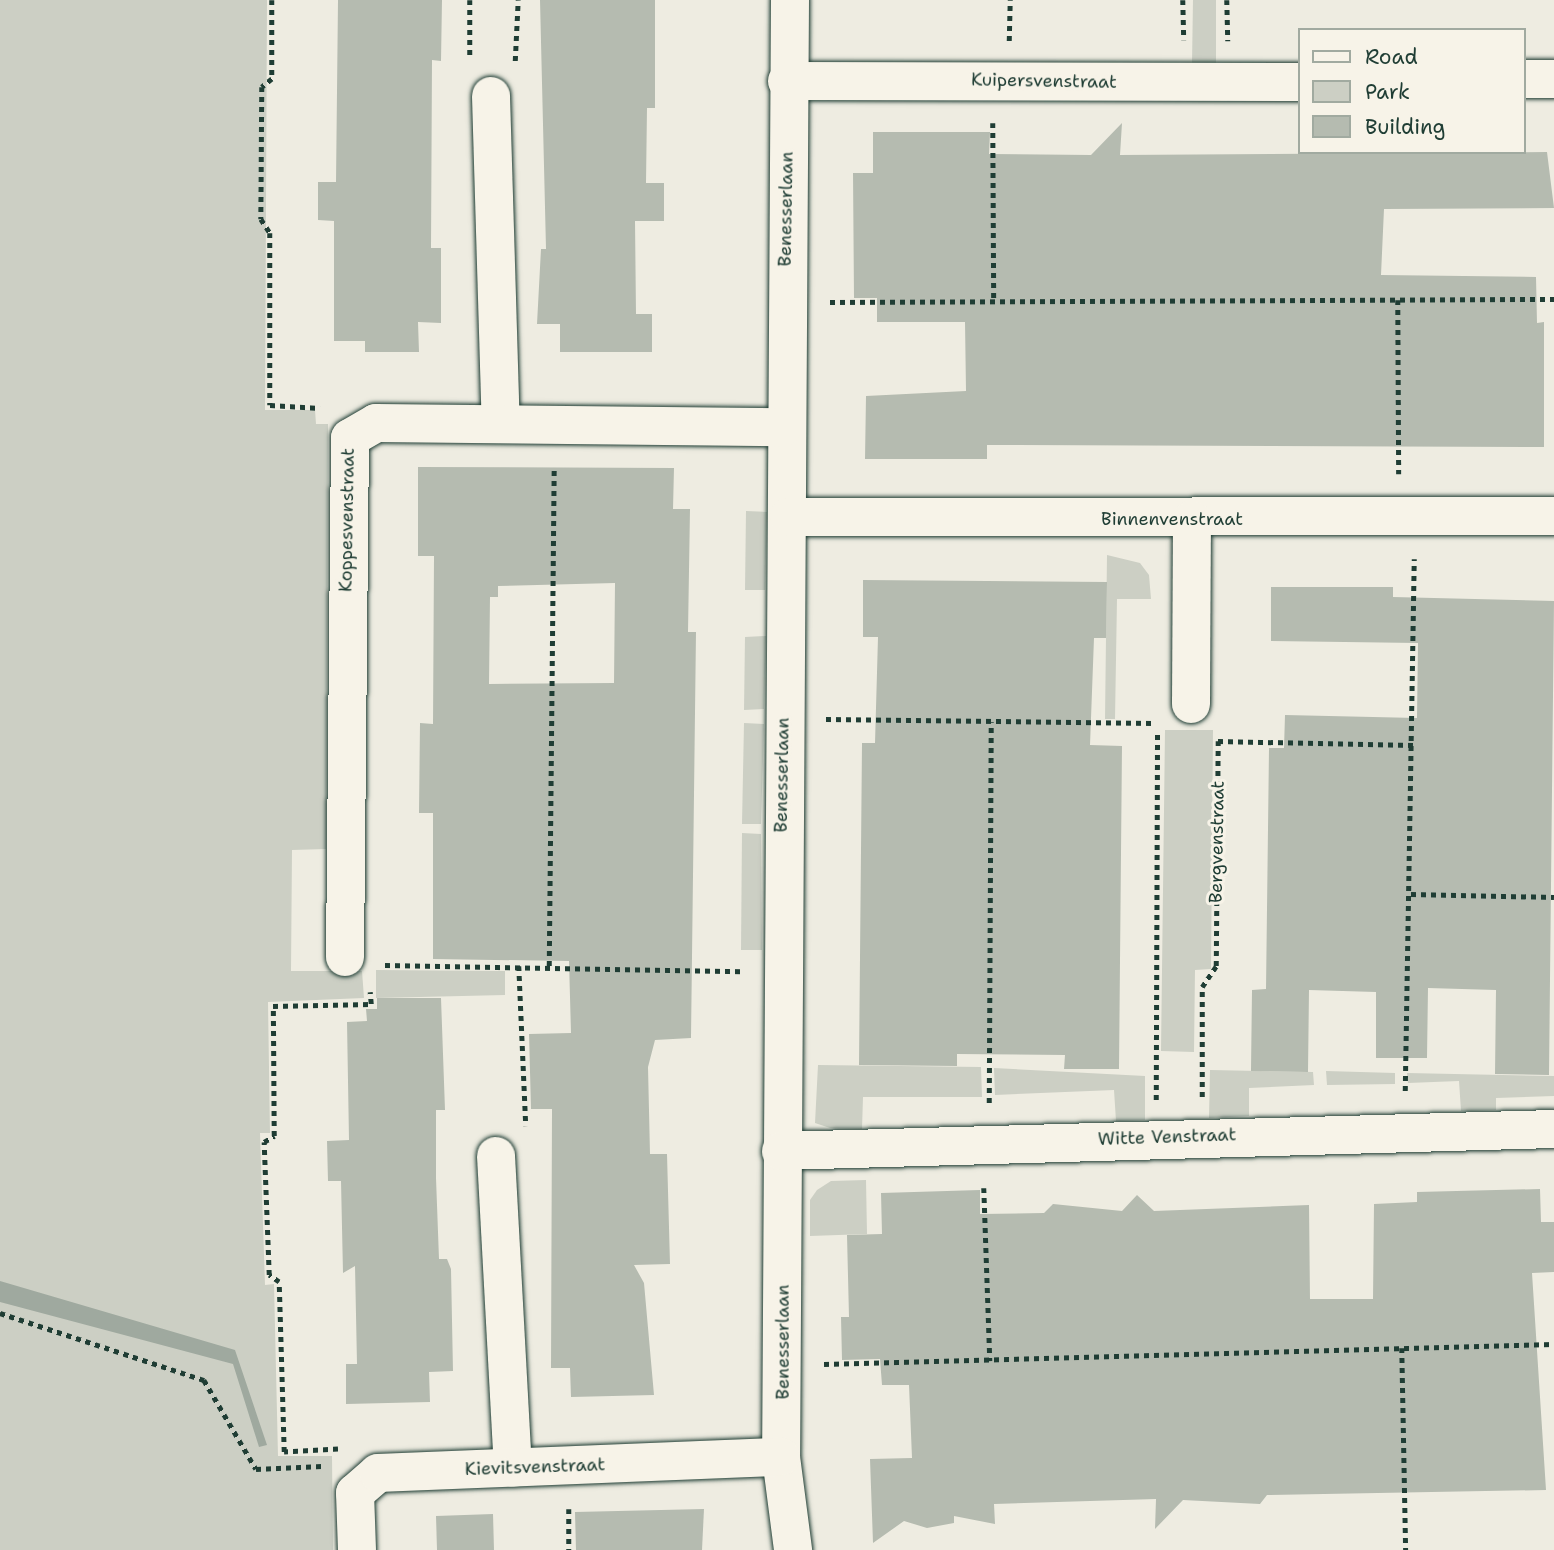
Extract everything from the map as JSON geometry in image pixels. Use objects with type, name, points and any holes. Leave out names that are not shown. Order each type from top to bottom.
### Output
[{"type":"street","name":"Benesserlaan","points":[[790,0],[783,427],[789,517],[783,719],[781,1151],[785,1365],[781,1457],[793,1550]]},
{"type":"street","points":[[1526,79],[1554,79]]},
{"type":"street","name":"Kuipersvenstraat","points":[[787,82],[1298,82]]},
{"type":"street","points":[[492,86],[501,425]]},
{"type":"street","name":"Koppesvenstraat","points":[[357,961],[345,448],[357,430],[376,423],[783,427]]},
{"type":"street","name":"Binnenvenstraat","points":[[789,517],[1192,520],[1554,516]]},
{"type":"street","points":[[1179,713],[1192,520]]},
{"type":"street","name":"Witte Venstraat","points":[[781,1151],[1202,1135],[1554,1129]]},
{"type":"street","points":[[496,1156],[513,1468]]},
{"type":"street","name":"Kievitsvenstraat","points":[[357,1550],[355,1493],[363,1481],[378,1473],[781,1457]]},
{"type":"path","points":[[272,0],[272,79],[262,88],[261,205],[270,233],[270,405],[347,410],[357,430]]},
{"type":"path","points":[[470,0],[472,70],[492,86],[515,66],[518,0]]},
{"type":"path","points":[[993,80],[994,299]]},
{"type":"path","points":[[785,302],[994,299],[1554,299]]},
{"type":"path","points":[[1398,300],[1413,745],[1405,1131]]},
{"type":"path","points":[[549,966],[554,425]]},
{"type":"path","points":[[783,719],[1157,723],[1179,713]]},
{"type":"path","points":[[990,1360],[983,1178],[989,1144],[991,722]]},
{"type":"path","points":[[1156,1137],[1157,723]]},
{"type":"path","name":"Bergvenstraat","points":[[1202,1135],[1202,987],[1216,966],[1218,741],[1413,745]]},
{"type":"path","points":[[1411,894],[1554,897]]},
{"type":"path","points":[[348,1457],[344,1449],[284,1452],[279,1282],[269,1275],[264,1143],[274,1136],[273,1006],[371,1004],[357,961],[549,966],[560,972],[781,971]]},
{"type":"path","points":[[496,1156],[526,1128],[519,966]]},
{"type":"path","points":[[0,1313],[204,1380],[256,1469],[338,1465]]},
{"type":"path","points":[[785,1365],[1554,1345]]},
{"type":"path","points":[[1402,1348],[1406,1550]]},
{"type":"green space","points":[[0,0],[267,0],[265,410],[315,410],[316,424],[328,424],[326,849],[292,850],[291,971],[362,971],[364,998],[268,1002],[270,1133],[260,1133],[265,1285],[274,1284],[278,1456],[332,1456],[333,1550],[0,1550]]},
{"type":"green space","points":[[1193,0],[1216,0],[1216,63],[1192,63]]},
{"type":"green space","points":[[746,511],[767,512],[765,590],[745,590]]},
{"type":"green space","points":[[1107,555],[1140,563],[1149,575],[1151,599],[1117,599],[1115,719],[1105,719]]},
{"type":"green space","points":[[766,636],[764,709],[744,710],[745,637]]},
{"type":"green space","points":[[744,723],[764,724],[761,824],[742,824]]},
{"type":"green space","points":[[1165,730],[1213,730],[1211,969],[1195,970],[1194,1052],[1161,1051]]},
{"type":"green space","points":[[742,833],[761,834],[762,950],[741,950]]},
{"type":"green space","points":[[376,970],[505,971],[505,995],[376,998]]},
{"type":"green space","points":[[818,1065],[981,1067],[982,1097],[863,1097],[862,1129],[830,1128],[815,1123]]},
{"type":"green space","points":[[994,1068],[1145,1076],[1145,1120],[1116,1121],[1114,1090],[995,1095]]},
{"type":"green space","points":[[1210,1070],[1313,1072],[1314,1085],[1249,1088],[1249,1116],[1209,1118]]},
{"type":"green space","points":[[1326,1071],[1395,1073],[1395,1084],[1327,1085]]},
{"type":"green space","points":[[1407,1073],[1554,1076],[1554,1096],[1496,1098],[1496,1110],[1461,1111],[1459,1081],[1408,1083]]},
{"type":"green space","points":[[866,1180],[867,1234],[810,1236],[810,1200],[817,1190],[831,1181]]},
{"type":"shaded area","points":[[0,1281],[235,1350],[267,1445],[259,1447],[233,1364],[0,1302]]},
{"type":"building","points":[[338,0],[442,0],[441,61],[432,60],[431,248],[441,248],[441,323],[418,322],[419,352],[365,352],[365,341],[334,341],[334,221],[318,220],[318,182],[336,182]]},
{"type":"building","points":[[540,0],[655,0],[655,108],[647,108],[646,183],[664,183],[664,221],[635,221],[636,314],[652,314],[652,352],[560,352],[560,324],[537,324],[541,249],[546,249]]},
{"type":"building","points":[[1122,123],[1120,155],[1547,152],[1554,208],[1384,209],[1381,275],[1536,277],[1537,323],[1544,322],[1544,447],[987,445],[987,459],[865,459],[866,396],[966,391],[965,322],[877,322],[877,298],[854,298],[853,173],[873,173],[873,132],[990,132],[989,154],[1091,155]]},
{"type":"building","points":[[418,467],[674,468],[673,509],[690,509],[688,632],[696,632],[691,1038],[655,1040],[648,1067],[650,1154],[667,1154],[670,1264],[634,1265],[644,1283],[654,1395],[571,1397],[570,1368],[551,1368],[552,1109],[531,1109],[529,1034],[571,1033],[569,961],[433,959],[433,813],[419,813],[420,723],[433,724],[434,556],[418,556]],"holes":[[[615,583],[614,683],[489,684],[490,597],[498,597],[498,586]]]},
{"type":"building","points":[[863,580],[1107,582],[1106,638],[1094,638],[1090,745],[1122,746],[1119,1069],[1064,1069],[1065,1055],[957,1054],[957,1066],[859,1065],[862,743],[875,743],[878,637],[863,637]]},
{"type":"building","points":[[1271,587],[1393,587],[1393,597],[1554,601],[1549,1075],[1495,1074],[1496,990],[1428,988],[1427,1058],[1376,1058],[1376,992],[1309,990],[1308,1072],[1251,1071],[1252,990],[1266,989],[1269,748],[1284,748],[1285,715],[1417,718],[1418,643],[1271,641]]},
{"type":"building","points":[[377,998],[441,998],[445,1110],[436,1110],[436,1178],[439,1259],[447,1259],[451,1269],[453,1371],[429,1372],[430,1402],[346,1404],[346,1364],[357,1364],[355,1266],[343,1273],[341,1181],[328,1181],[327,1141],[349,1140],[347,1022],[367,1021],[366,1009],[377,1009]]},
{"type":"building","points":[[1540,1189],[1541,1222],[1554,1222],[1554,1272],[1532,1273],[1546,1490],[1267,1495],[1260,1504],[1183,1500],[1155,1529],[1156,1499],[994,1504],[995,1524],[954,1516],[954,1523],[927,1528],[904,1521],[873,1543],[870,1459],[912,1458],[909,1385],[882,1385],[880,1359],[842,1360],[841,1317],[849,1317],[847,1235],[882,1234],[881,1193],[980,1190],[980,1214],[1044,1213],[1053,1204],[1122,1211],[1137,1195],[1154,1211],[1309,1205],[1310,1299],[1373,1299],[1374,1204],[1417,1202],[1417,1192]]},
{"type":"building","points":[[704,1509],[702,1550],[576,1550],[575,1512]]},
{"type":"building","points":[[493,1514],[494,1550],[437,1550],[436,1516]]}]
